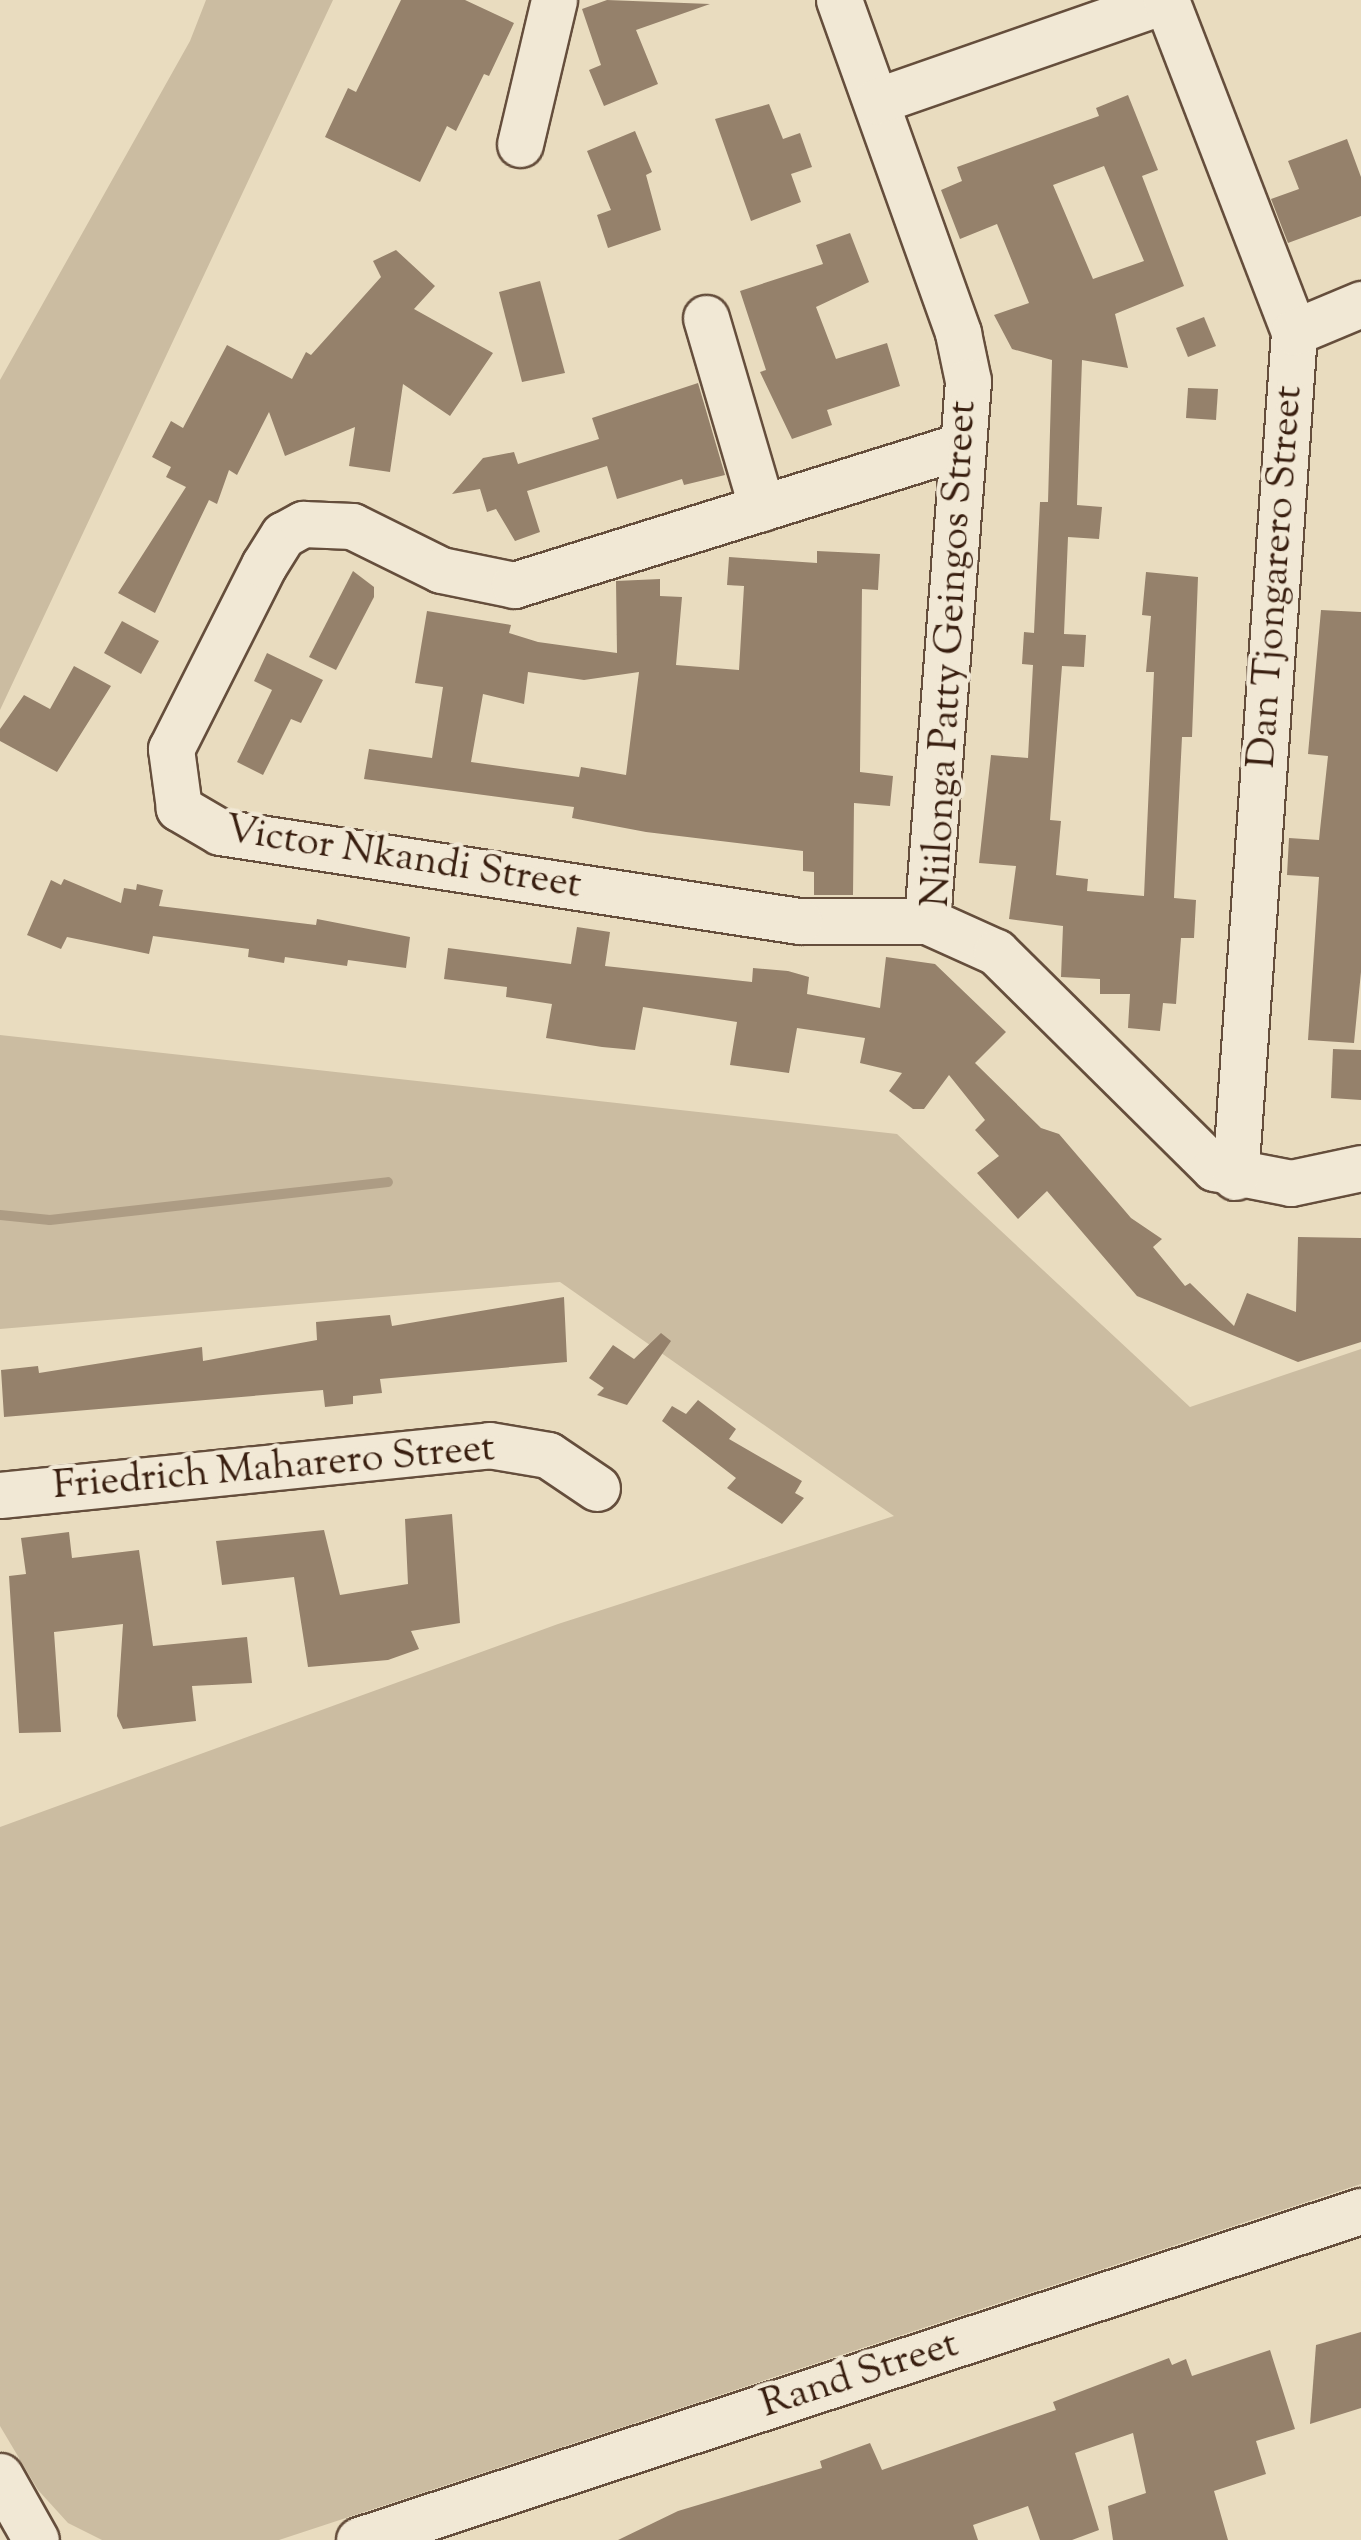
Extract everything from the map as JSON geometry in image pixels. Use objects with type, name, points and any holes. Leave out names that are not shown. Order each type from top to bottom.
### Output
[{"type":"street","points":[[520,144],[554,0]]},
{"type":"street","name":"Niilonga Patty Geingos Street","points":[[839,0],[958,333],[968,382],[927,921],[996,952],[1198,1157],[1235,1177],[1291,1183],[1361,1168]]},
{"type":"street","points":[[876,100],[1166,0]]},
{"type":"street","name":"Dan Tjongarero Street","points":[[1166,0],[1294,332],[1235,1177]]},
{"type":"street","points":[[1294,332],[1361,304]]},
{"type":"street","points":[[706,318],[762,508]]},
{"type":"street","name":"Victor Nkandi Street","points":[[927,921],[799,921],[220,832],[179,808],[172,749],[264,565],[283,535],[303,524],[352,526],[440,570],[514,585],[961,446]]},
{"type":"street","name":"Friedrich Maharero Street","points":[[0,1495],[489,1446],[548,1454],[597,1488]]},
{"type":"street","name":"Rand Street","points":[[360,2540],[1361,2211]]},
{"type":"street","points":[[18,2507],[58,2540]]},
{"type":"shaded area","points":[[206,0],[333,0],[0,710],[0,380],[190,41]]},
{"type":"shaded area","points":[[0,1035],[897,1134],[1190,1407],[1361,1349],[1361,2184],[279,2540],[102,2540],[68,2523],[38,2490],[0,2426],[0,1827],[558,1624],[894,1516],[560,1282],[0,1329]]},
{"type":"building","points":[[401,0],[465,0],[514,23],[489,76],[484,74],[456,131],[447,126],[420,182],[325,137],[348,88],[356,92]]},
{"type":"building","points":[[607,0],[710,4],[636,30],[658,84],[604,106],[589,70],[601,65],[582,9]]},
{"type":"building","points":[[1128,95],[1158,170],[1142,176],[1184,286],[1115,314],[1128,368],[1082,360],[1077,505],[1102,507],[1099,539],[1068,537],[1064,634],[1086,635],[1084,667],[1062,666],[1050,820],[1061,821],[1056,875],[1088,879],[1087,891],[1144,896],[1154,672],[1146,672],[1151,616],[1142,615],[1146,572],[1198,577],[1192,737],[1182,737],[1174,898],[1196,900],[1194,938],[1181,938],[1176,1004],[1163,1003],[1160,1031],[1128,1028],[1130,994],[1100,994],[1100,979],[1061,977],[1063,926],[1009,919],[1016,866],[979,863],[991,755],[1028,758],[1033,665],[1022,664],[1024,632],[1034,633],[1040,502],[1048,502],[1052,360],[1012,349],[994,315],[1029,303],[997,224],[960,239],[941,190],[962,181],[957,167],[1099,116],[1096,108]],"holes":[[[1104,166],[1144,261],[1093,279],[1053,185]]]},
{"type":"building","points":[[769,104],[783,139],[800,133],[812,167],[791,174],[801,202],[751,221],[715,119]]},
{"type":"building","points":[[635,131],[652,172],[646,175],[661,230],[608,248],[597,215],[611,210],[587,151]]},
{"type":"building","points":[[1347,139],[1361,177],[1361,216],[1288,243],[1271,199],[1299,189],[1288,161]]},
{"type":"building","points":[[850,233],[869,282],[816,307],[836,359],[887,343],[900,386],[827,410],[832,425],[792,439],[760,372],[766,370],[740,291],[823,264],[816,245]]},
{"type":"building","points":[[396,250],[435,286],[414,309],[493,353],[450,416],[403,384],[390,472],[349,466],[355,427],[285,456],[269,412],[237,475],[229,470],[217,504],[209,500],[155,613],[118,593],[186,487],[166,477],[171,467],[152,457],[171,421],[183,428],[227,345],[292,379],[306,352],[311,355],[381,277],[373,261]]},
{"type":"building","points":[[540,281],[565,373],[522,382],[499,292]]},
{"type":"building","points":[[1204,317],[1216,346],[1188,357],[1176,328]]},
{"type":"building","points":[[698,383],[725,475],[684,485],[682,479],[617,499],[607,466],[527,491],[540,532],[515,541],[496,509],[487,512],[480,489],[452,494],[483,458],[514,452],[518,464],[599,439],[592,418]]},
{"type":"building","points":[[1188,388],[1218,389],[1216,420],[1186,418]]},
{"type":"building","points":[[817,551],[880,554],[878,590],[862,589],[860,772],[893,776],[890,806],[854,803],[853,895],[814,895],[814,872],[803,871],[803,851],[646,832],[572,818],[574,807],[364,779],[369,749],[432,758],[443,687],[415,683],[427,611],[511,625],[509,633],[538,642],[617,653],[616,581],[660,579],[660,596],[682,597],[676,665],[739,670],[744,586],[727,585],[729,557],[817,563]],"holes":[[[528,672],[584,680],[639,672],[626,775],[581,767],[579,777],[471,762],[483,694],[524,704]]]},
{"type":"building","points":[[353,571],[374,587],[374,597],[336,670],[309,657]]},
{"type":"building","points":[[1321,610],[1361,612],[1361,972],[1354,1043],[1308,1040],[1319,877],[1287,875],[1289,838],[1319,840],[1328,756],[1308,754]]},
{"type":"building","points":[[122,621],[159,641],[141,674],[104,653]]},
{"type":"building","points":[[267,653],[323,680],[301,723],[291,719],[263,775],[237,762],[272,690],[254,681]]},
{"type":"building","points":[[74,666],[111,686],[57,772],[0,741],[0,729],[24,695],[50,709]]},
{"type":"building","points":[[64,879],[121,903],[124,888],[136,890],[137,884],[163,890],[159,906],[316,925],[317,919],[410,937],[406,968],[348,960],[347,966],[285,957],[284,963],[248,957],[249,949],[153,936],[149,954],[67,937],[61,949],[27,935],[51,880],[61,885]]},
{"type":"building","points":[[577,927],[610,932],[605,966],[752,982],[753,968],[788,971],[809,977],[807,994],[880,1008],[886,957],[935,964],[1006,1032],[975,1063],[1041,1128],[1059,1134],[1131,1218],[1162,1239],[1153,1247],[1185,1286],[1190,1283],[1234,1326],[1247,1293],[1296,1312],[1298,1237],[1361,1238],[1361,1342],[1298,1362],[1137,1296],[1047,1191],[1018,1219],[977,1173],[999,1156],[975,1130],[985,1120],[949,1075],[924,1109],[913,1109],[889,1091],[902,1073],[860,1063],[865,1038],[797,1028],[789,1073],[730,1065],[737,1022],[643,1007],[635,1050],[602,1047],[546,1038],[552,1004],[506,997],[507,987],[444,979],[448,948],[571,964]]},
{"type":"building","points":[[1333,1049],[1361,1050],[1361,1100],[1331,1098]]},
{"type":"building","points":[[564,1297],[567,1362],[380,1379],[382,1393],[353,1396],[353,1404],[325,1407],[323,1390],[4,1417],[1,1370],[38,1366],[39,1373],[202,1347],[203,1361],[317,1340],[316,1322],[390,1315],[392,1326]]},
{"type":"building","points":[[661,1333],[671,1341],[627,1405],[597,1395],[604,1388],[589,1378],[613,1345],[634,1359]]},
{"type":"building","points":[[698,1400],[736,1429],[729,1439],[802,1481],[795,1493],[804,1498],[782,1524],[727,1488],[736,1478],[662,1421],[672,1406],[686,1414]]},
{"type":"building","points":[[452,1514],[460,1623],[411,1631],[419,1649],[388,1660],[308,1667],[294,1577],[222,1585],[216,1541],[324,1530],[340,1595],[408,1584],[405,1519]]},
{"type":"building","points":[[69,1532],[72,1558],[139,1550],[153,1646],[247,1637],[252,1683],[192,1686],[196,1721],[123,1729],[117,1716],[123,1624],[54,1632],[61,1732],[19,1733],[9,1576],[26,1574],[21,1538]]},
{"type":"building","points":[[1361,2332],[1361,2408],[1310,2424],[1316,2345]]},
{"type":"building","points":[[1270,2350],[1295,2429],[1256,2441],[1266,2474],[1214,2491],[1228,2540],[1113,2540],[1108,2506],[1146,2493],[1133,2433],[1075,2453],[1099,2530],[1072,2540],[1040,2540],[1028,2506],[973,2525],[978,2540],[618,2540],[678,2511],[822,2468],[820,2461],[870,2443],[882,2470],[1056,2410],[1053,2402],[1169,2358],[1172,2365],[1186,2359],[1192,2376]]},
{"type":"waterway","points":[[0,1215],[50,1220],[388,1182]]}]
